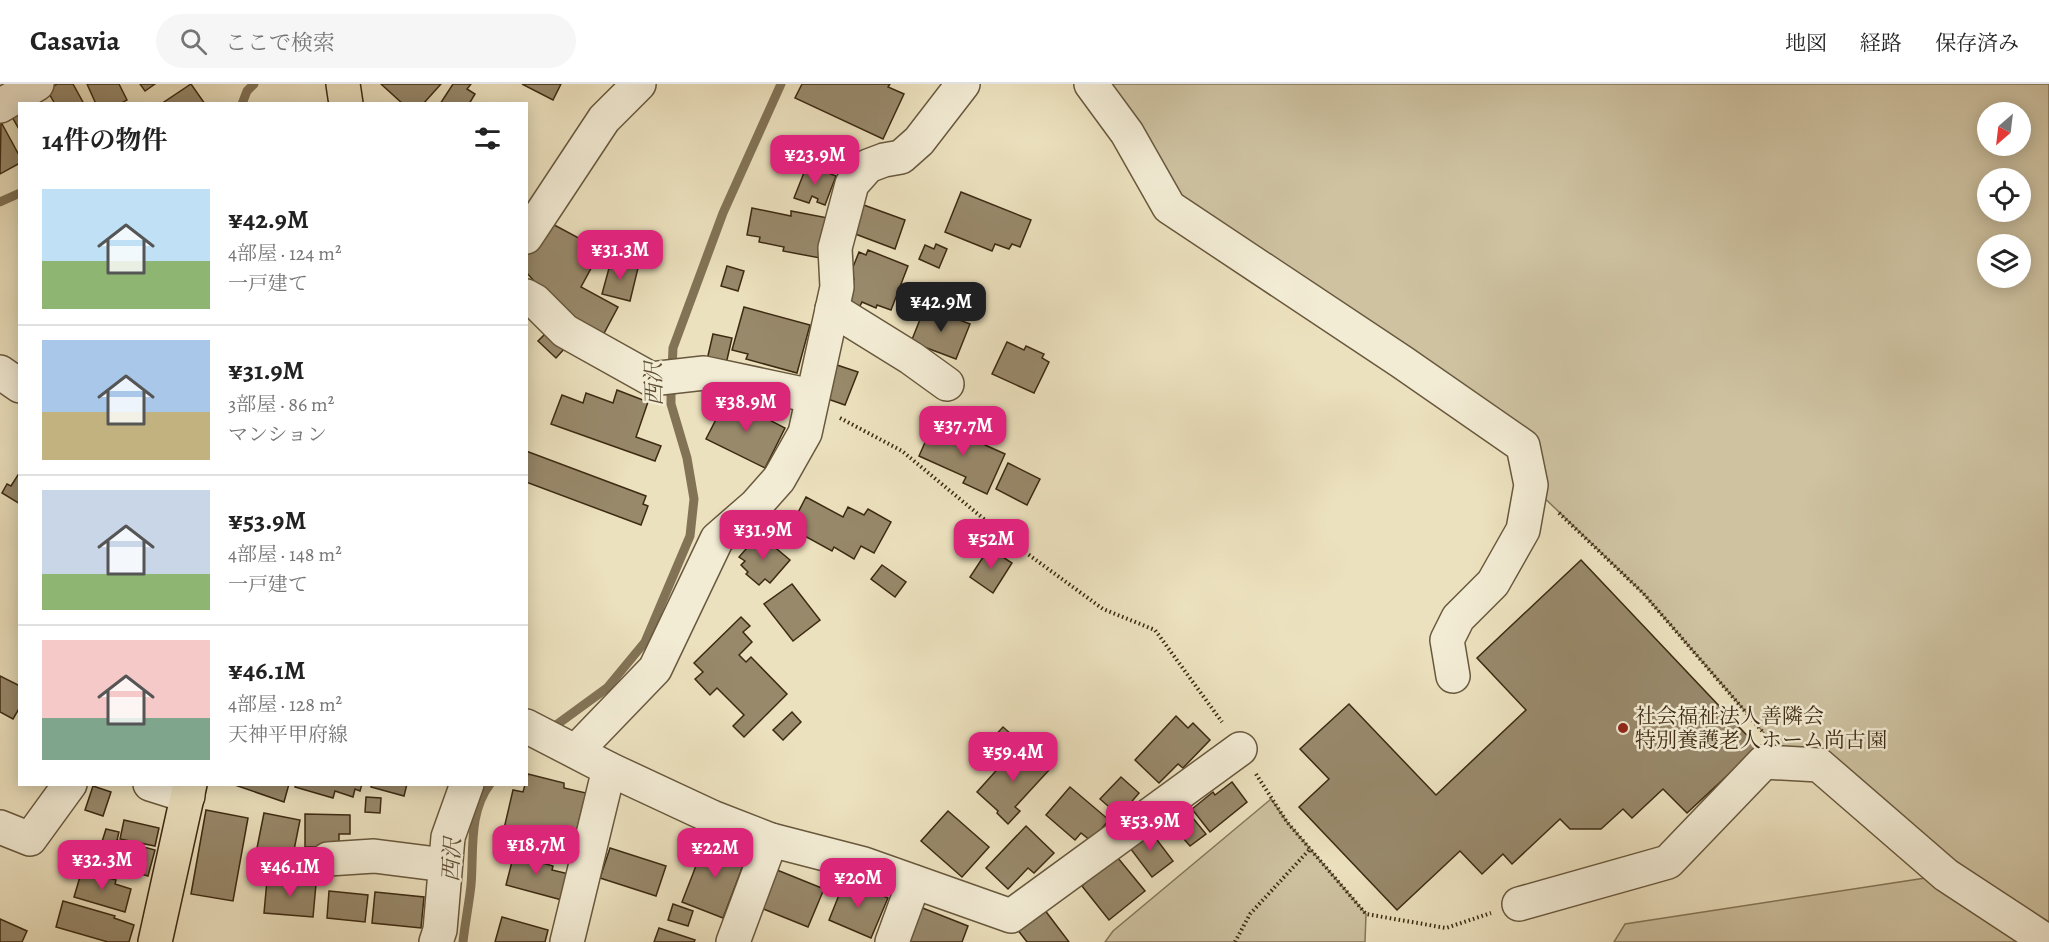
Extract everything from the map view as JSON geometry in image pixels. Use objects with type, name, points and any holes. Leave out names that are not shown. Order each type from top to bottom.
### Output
[{"type":"main road","points":[[343,84],[346,102]]},
{"type":"main road","points":[[155,942],[189,790]]},
{"type":"street","points":[[0,106],[37,84]]},
{"type":"street","points":[[528,234],[604,119],[639,84]]},
{"type":"street","points":[[569,748],[656,669],[717,539],[756,505],[779,479],[805,433],[837,287],[835,248],[852,184],[868,166],[901,157],[919,141],[963,84]]},
{"type":"street","points":[[1091,84],[1127,133],[1169,207],[1402,362],[1523,446],[1531,485],[1523,531],[1493,583],[1458,618],[1447,640],[1453,676]]},
{"type":"street","points":[[528,298],[535,301],[565,331],[651,379],[704,374],[811,399]]},
{"type":"street","points":[[832,309],[911,358],[947,384]]},
{"type":"street","points":[[528,727],[609,769],[712,817],[771,840],[864,864],[1011,916],[1240,749]]},
{"type":"street","points":[[1519,904],[1668,862],[1764,762],[1819,765],[1946,874],[2048,942]]},
{"type":"street","points":[[567,942],[609,769]]},
{"type":"street","points":[[0,827],[30,839],[69,786]]},
{"type":"street","points":[[163,786],[189,790]]},
{"type":"street","points":[[436,942],[440,930],[448,837],[466,786]]},
{"type":"street","points":[[733,942],[771,840]]},
{"type":"street","points":[[328,859],[374,856],[445,865]]},
{"type":"street","points":[[892,942],[914,882]]},
{"type":"path","points":[[811,399],[902,451],[1014,544],[1103,609],[1155,630],[1240,749],[1287,822],[1366,914],[1446,928],[1519,904]]},
{"type":"path","points":[[1531,485],[1643,593],[1790,763]]},
{"type":"path","points":[[1235,942],[1250,914],[1310,849]]},
{"type":"shaded area","points":[[1091,84],[2049,84],[2049,942],[1614,942],[1625,924],[1945,875],[1790,763],[1643,593],[1531,485],[1523,446],[1169,207]]},
{"type":"shaded area","points":[[1271,799],[1287,822],[1366,914],[1365,942],[1105,942],[1113,931]]},
{"type":"building","points":[[57,84],[73,84],[83,102],[54,102],[47,90]]},
{"type":"building","points":[[87,84],[119,84],[127,100],[124,102],[95,102]]},
{"type":"building","points":[[140,84],[155,84],[145,91]]},
{"type":"building","points":[[191,84],[204,102],[164,102]]},
{"type":"building","points":[[381,84],[441,84],[425,102],[401,102]]},
{"type":"building","points":[[453,84],[471,84],[467,89],[475,94],[470,102],[441,102]]},
{"type":"building","points":[[522,84],[561,84],[553,100]]},
{"type":"building","points":[[802,84],[890,84],[888,87],[904,94],[883,139],[795,98]]},
{"type":"building","points":[[18,111],[18,127],[11,115]]},
{"type":"building","points":[[1,122],[18,153],[18,164],[0,174]]},
{"type":"building","points":[[818,136],[854,151],[844,175],[808,160]]},
{"type":"building","points":[[807,165],[836,176],[825,205],[817,202],[818,199],[812,196],[809,203],[794,198]]},
{"type":"building","points":[[961,192],[1031,220],[1020,247],[1012,244],[1009,249],[995,244],[992,251],[945,232]]},
{"type":"building","points":[[861,204],[905,220],[895,249],[850,232]]},
{"type":"building","points":[[752,208],[791,216],[791,211],[828,218],[820,258],[783,251],[784,247],[759,242],[760,237],[747,235]]},
{"type":"building","points":[[545,220],[601,250],[581,287],[618,307],[602,337],[565,316],[528,274],[528,250]]},
{"type":"building","points":[[936,244],[947,249],[939,268],[919,259],[925,245],[934,249]]},
{"type":"building","points":[[868,250],[908,266],[891,310],[877,305],[876,308],[862,302],[860,306],[845,301],[854,279],[849,277],[859,252],[866,255]]},
{"type":"building","points":[[611,261],[638,268],[630,301],[602,294]]},
{"type":"building","points":[[727,266],[744,271],[738,291],[721,286]]},
{"type":"building","points":[[744,307],[810,325],[797,373],[746,359],[748,354],[732,350]]},
{"type":"building","points":[[925,307],[970,324],[956,359],[911,342]]},
{"type":"building","points":[[548,331],[565,348],[556,358],[538,341]]},
{"type":"building","points":[[713,334],[732,338],[726,364],[707,360]]},
{"type":"building","points":[[1007,342],[1024,350],[1026,346],[1044,354],[1042,358],[1049,362],[1034,393],[992,374]]},
{"type":"building","points":[[834,364],[858,372],[845,405],[822,397]]},
{"type":"building","points":[[617,390],[648,402],[636,437],[661,446],[655,461],[551,424],[562,395],[583,403],[586,393],[613,403]]},
{"type":"building","points":[[727,398],[785,428],[765,468],[706,439]]},
{"type":"building","points":[[934,422],[1005,454],[987,494],[963,483],[966,477],[919,456]]},
{"type":"building","points":[[528,452],[646,496],[643,504],[648,506],[641,525],[528,483]]},
{"type":"building","points":[[1008,463],[1040,479],[1027,505],[996,489]]},
{"type":"building","points":[[18,475],[18,503],[2,493],[7,484],[11,486]]},
{"type":"building","points":[[806,497],[843,517],[848,507],[864,515],[868,509],[891,522],[874,553],[861,546],[854,559],[834,547],[832,551],[790,528]]},
{"type":"building","points":[[759,534],[790,560],[770,583],[765,579],[759,585],[746,574],[748,572],[741,565],[745,561],[739,557]]},
{"type":"building","points":[[989,548],[1012,563],[993,593],[970,577]]},
{"type":"building","name":"社会福祉法人善隣会 特別養護老人ホーム尚古園","points":[[1581,560],[1758,747],[1687,813],[1663,789],[1632,818],[1623,809],[1601,829],[1570,829],[1560,819],[1512,864],[1503,854],[1482,874],[1460,851],[1397,910],[1299,807],[1329,779],[1300,749],[1349,704],[1436,795],[1526,710],[1477,658]]},
{"type":"building","points":[[882,565],[906,582],[895,597],[871,579]]},
{"type":"building","points":[[792,584],[820,620],[793,641],[764,604]]},
{"type":"building","points":[[741,617],[750,626],[743,632],[752,642],[739,655],[746,662],[751,657],[787,694],[744,737],[733,726],[744,715],[717,688],[710,695],[695,679],[703,672],[694,663]]},
{"type":"building","points":[[0,676],[18,685],[18,710],[13,719],[0,712]]},
{"type":"building","points":[[792,712],[801,722],[783,740],[773,730]]},
{"type":"building","points":[[1176,716],[1188,728],[1193,723],[1210,740],[1183,768],[1178,764],[1159,783],[1135,760]]},
{"type":"building","points":[[1003,727],[1019,741],[1007,754],[991,740]]},
{"type":"building","points":[[1020,744],[1049,770],[1015,807],[1020,811],[1008,824],[997,813],[998,811],[977,792]]},
{"type":"building","points":[[528,774],[564,783],[564,788],[586,793],[572,849],[551,844],[553,835],[548,834],[546,844],[503,833],[513,790],[523,792],[525,786],[528,786]]},
{"type":"building","points":[[1121,777],[1139,793],[1128,806],[1124,802],[1115,812],[1100,799]]},
{"type":"building","points":[[1232,782],[1247,802],[1210,832],[1192,809],[1213,792],[1215,795]]},
{"type":"building","points":[[93,786],[111,792],[103,816],[85,810]]},
{"type":"building","points":[[238,786],[288,786],[284,802]]},
{"type":"building","points":[[361,786],[360,791],[355,789],[353,797],[335,791],[333,798],[295,787]]},
{"type":"building","points":[[371,786],[406,786],[404,796]]},
{"type":"building","points":[[1070,787],[1109,820],[1091,841],[1081,833],[1075,840],[1046,815]]},
{"type":"building","points":[[366,797],[381,798],[380,813],[365,812]]},
{"type":"building","points":[[206,810],[248,818],[233,901],[191,894]]},
{"type":"building","points":[[948,811],[989,847],[962,877],[921,841]]},
{"type":"building","points":[[264,813],[300,820],[292,860],[256,853]]},
{"type":"building","points":[[305,814],[350,815],[350,834],[339,834],[339,847],[305,847]]},
{"type":"building","points":[[1192,817],[1206,834],[1190,846],[1176,830]]},
{"type":"building","points":[[124,820],[159,828],[155,846],[120,839]]},
{"type":"building","points":[[1026,826],[1054,853],[1034,873],[1028,868],[1008,889],[986,868]]},
{"type":"building","points":[[1148,828],[1173,861],[1152,877],[1127,844]]},
{"type":"building","points":[[106,829],[119,832],[117,840],[155,850],[148,876],[96,861]]},
{"type":"building","points":[[706,840],[747,855],[723,918],[682,902]]},
{"type":"building","points":[[610,848],[666,866],[656,896],[600,878]]},
{"type":"building","points":[[515,850],[540,857],[539,862],[553,866],[552,870],[569,874],[562,900],[506,885]]},
{"type":"building","points":[[1113,852],[1145,891],[1109,920],[1082,886]]},
{"type":"building","points":[[82,870],[116,880],[115,884],[131,889],[125,912],[74,897]]},
{"type":"building","points":[[777,870],[824,889],[808,927],[761,908]]},
{"type":"building","points":[[267,880],[316,884],[313,917],[264,913]]},
{"type":"building","points":[[845,880],[888,898],[871,938],[829,920]]},
{"type":"building","points":[[329,891],[368,895],[365,922],[327,918]]},
{"type":"building","points":[[375,892],[424,897],[421,928],[372,923]]},
{"type":"building","points":[[63,901],[115,916],[114,918],[134,925],[129,942],[108,942],[56,927]]},
{"type":"building","points":[[673,904],[693,911],[688,926],[668,920]]},
{"type":"building","points":[[920,907],[968,926],[962,942],[906,942]]},
{"type":"building","points":[[1044,909],[1069,942],[1027,942],[1017,929]]},
{"type":"building","points":[[502,917],[548,930],[545,942],[495,942]]},
{"type":"building","points":[[0,919],[27,931],[22,942],[0,942]]},
{"type":"building","points":[[659,928],[695,940],[694,942],[654,942]]},
{"type":"waterway","points":[[243,102],[247,91],[254,84]]},
{"type":"waterway","name":"西沢","points":[[672,370],[673,348],[723,213],[781,84]]},
{"type":"waterway","points":[[0,202],[18,194]]},
{"type":"waterway","name":"西沢","points":[[548,731],[607,688],[645,642],[690,536],[694,499],[687,458],[671,404],[671,384]]},
{"type":"waterway","name":"西沢","points":[[463,942],[471,885],[475,820],[478,807],[489,786]]},
{"type":"place","name":"社会福祉法人善隣会 特別養護老人ホーム尚古園","points":[[1623,728]]}]
